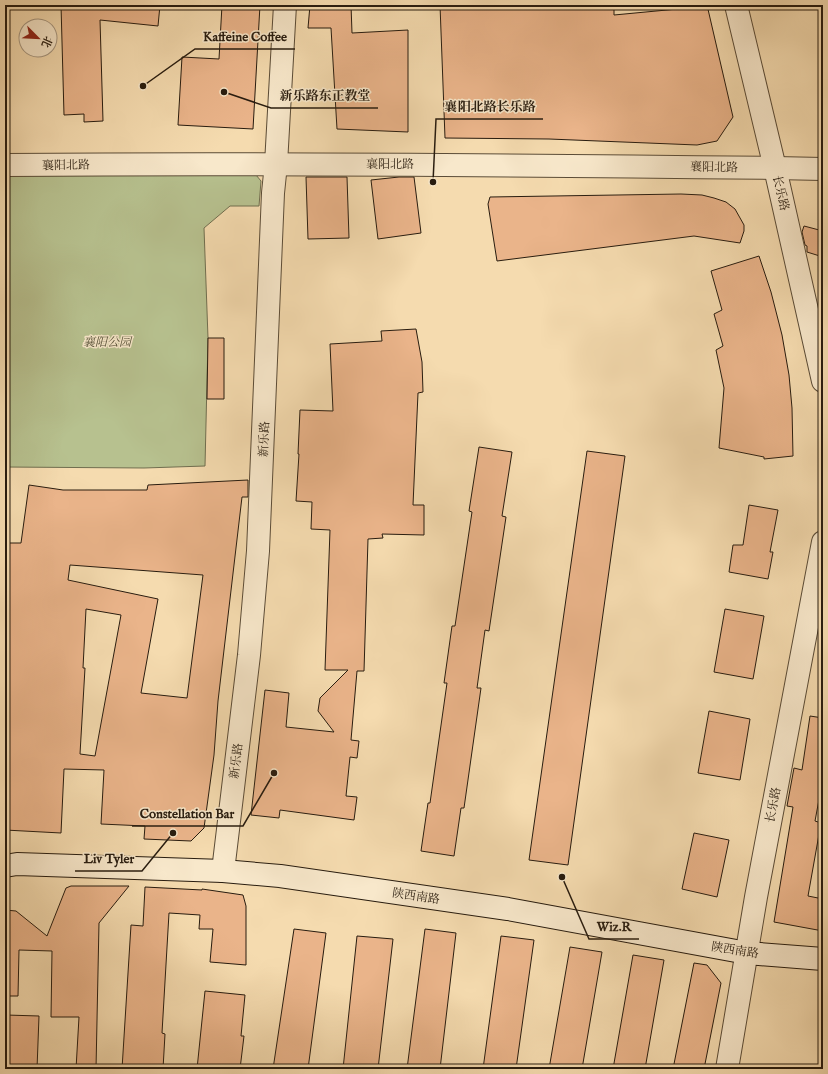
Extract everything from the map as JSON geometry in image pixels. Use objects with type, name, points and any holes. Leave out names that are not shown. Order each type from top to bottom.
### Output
[{"type":"street","name":"新乐路","points":[[223,871],[249,655],[258,551],[273,193],[285,5]]},
{"type":"street","name":"长乐路","points":[[736,5],[775,168],[823,381]]},
{"type":"street","name":"襄阳北路","points":[[5,165],[219,163],[441,164],[823,169]]},
{"type":"street","name":"长乐路","points":[[726,1069],[823,542]]},
{"type":"street","name":"陕西南路","points":[[5,866],[17,864],[223,871],[280,876],[508,909],[747,953],[823,959]]},
{"type":"green space","name":"襄阳公园","points":[[5,167],[251,169],[261,181],[259,206],[230,206],[204,228],[208,338],[205,466],[144,468],[5,467]]},
{"type":"building","points":[[61,5],[160,5],[158,26],[100,20],[103,121],[84,122],[84,114],[64,115]]},
{"type":"building","points":[[222,5],[260,5],[253,129],[178,125],[182,57],[219,59]]},
{"type":"building","points":[[310,5],[351,5],[352,33],[408,30],[408,132],[337,129],[331,28],[308,28]]},
{"type":"building","points":[[440,5],[614,5],[614,15],[688,8],[688,5],[707,5],[733,117],[717,141],[697,145],[549,139],[445,138]]},
{"type":"building","points":[[306,177],[347,177],[349,238],[308,239]]},
{"type":"building","points":[[414,177],[421,233],[378,239],[371,180]]},
{"type":"building","points":[[702,195],[714,198],[726,202],[735,209],[744,225],[744,231],[740,243],[694,236],[497,261],[488,204],[490,197]]},
{"type":"building","points":[[804,226],[823,231],[823,257],[807,252],[807,246],[805,245],[802,232]]},
{"type":"building","points":[[759,256],[771,292],[782,335],[789,375],[792,408],[793,456],[764,459],[764,457],[719,448],[724,388],[716,350],[723,346],[714,314],[722,310],[711,271]]},
{"type":"building","points":[[416,329],[422,362],[423,392],[418,393],[413,505],[424,505],[424,535],[382,534],[383,538],[368,539],[364,671],[357,671],[351,740],[359,741],[357,758],[350,757],[346,796],[357,797],[354,820],[280,810],[279,818],[251,815],[265,690],[289,693],[286,727],[334,732],[318,711],[320,698],[348,670],[325,670],[330,530],[311,529],[312,502],[296,501],[300,410],[333,411],[330,344],[382,341],[381,331]]},
{"type":"building","points":[[208,338],[224,338],[224,399],[207,399]]},
{"type":"building","points":[[479,447],[512,452],[502,516],[506,517],[489,631],[485,630],[477,688],[481,688],[464,808],[461,808],[454,856],[421,851],[428,803],[430,803],[447,683],[444,683],[452,626],[455,626],[472,512],[469,511]]},
{"type":"building","points":[[587,451],[625,456],[568,865],[529,860]]},
{"type":"building","points":[[248,480],[248,497],[242,497],[218,701],[214,755],[204,828],[191,841],[144,839],[145,826],[101,824],[104,770],[64,769],[61,833],[5,830],[5,543],[21,543],[29,485],[63,490],[147,490],[148,485]],"holes":[[[70,565],[203,575],[187,698],[141,693],[158,599],[68,580]],[[86,609],[121,615],[95,756],[80,754],[85,668],[83,668]]]},
{"type":"building","points":[[749,505],[778,510],[770,552],[773,552],[768,579],[729,572],[733,545],[743,545]]},
{"type":"building","points":[[725,609],[764,616],[753,679],[714,672]]},
{"type":"building","points":[[709,711],[750,719],[740,780],[698,773]]},
{"type":"building","points":[[810,716],[823,718],[823,778],[815,821],[821,823],[808,896],[823,899],[823,931],[774,922],[793,807],[787,806],[794,768],[802,770]]},
{"type":"building","points":[[694,833],[729,840],[717,897],[682,889]]},
{"type":"building","points":[[71,886],[129,886],[99,923],[96,1069],[76,1069],[79,1017],[51,1017],[52,951],[19,950],[18,996],[5,996],[5,910],[16,911],[47,936],[66,888]]},
{"type":"building","points":[[145,887],[202,889],[243,895],[246,906],[246,965],[210,962],[213,929],[199,929],[200,915],[169,913],[162,1033],[165,1034],[163,1069],[122,1069],[131,925],[143,926]]},
{"type":"building","points":[[294,929],[326,933],[308,1069],[273,1069]]},
{"type":"building","points":[[425,929],[456,933],[440,1069],[407,1069]]},
{"type":"building","points":[[357,936],[393,939],[378,1069],[343,1069]]},
{"type":"building","points":[[501,936],[534,940],[516,1069],[483,1069]]},
{"type":"building","points":[[570,947],[602,952],[582,1069],[549,1069]]},
{"type":"building","points":[[633,955],[664,960],[645,1069],[613,1069]]},
{"type":"building","points":[[694,963],[707,965],[721,983],[704,1069],[673,1069]]},
{"type":"building","points":[[205,991],[245,995],[241,1036],[244,1036],[240,1069],[197,1069]]},
{"type":"building","points":[[6,1015],[39,1016],[37,1069],[5,1069]]},
{"type":"place","name":"Kaffeine Coffee","points":[[143,86]]},
{"type":"place","name":"新乐路东正教堂","points":[[224,92]]},
{"type":"place","name":"襄阳北路长乐路","points":[[433,182]]},
{"type":"place","name":"Constellation Bar","points":[[274,773]]},
{"type":"place","name":"Liv Tyler","points":[[173,833]]},
{"type":"place","name":"Wiz.R","points":[[562,877]]}]
